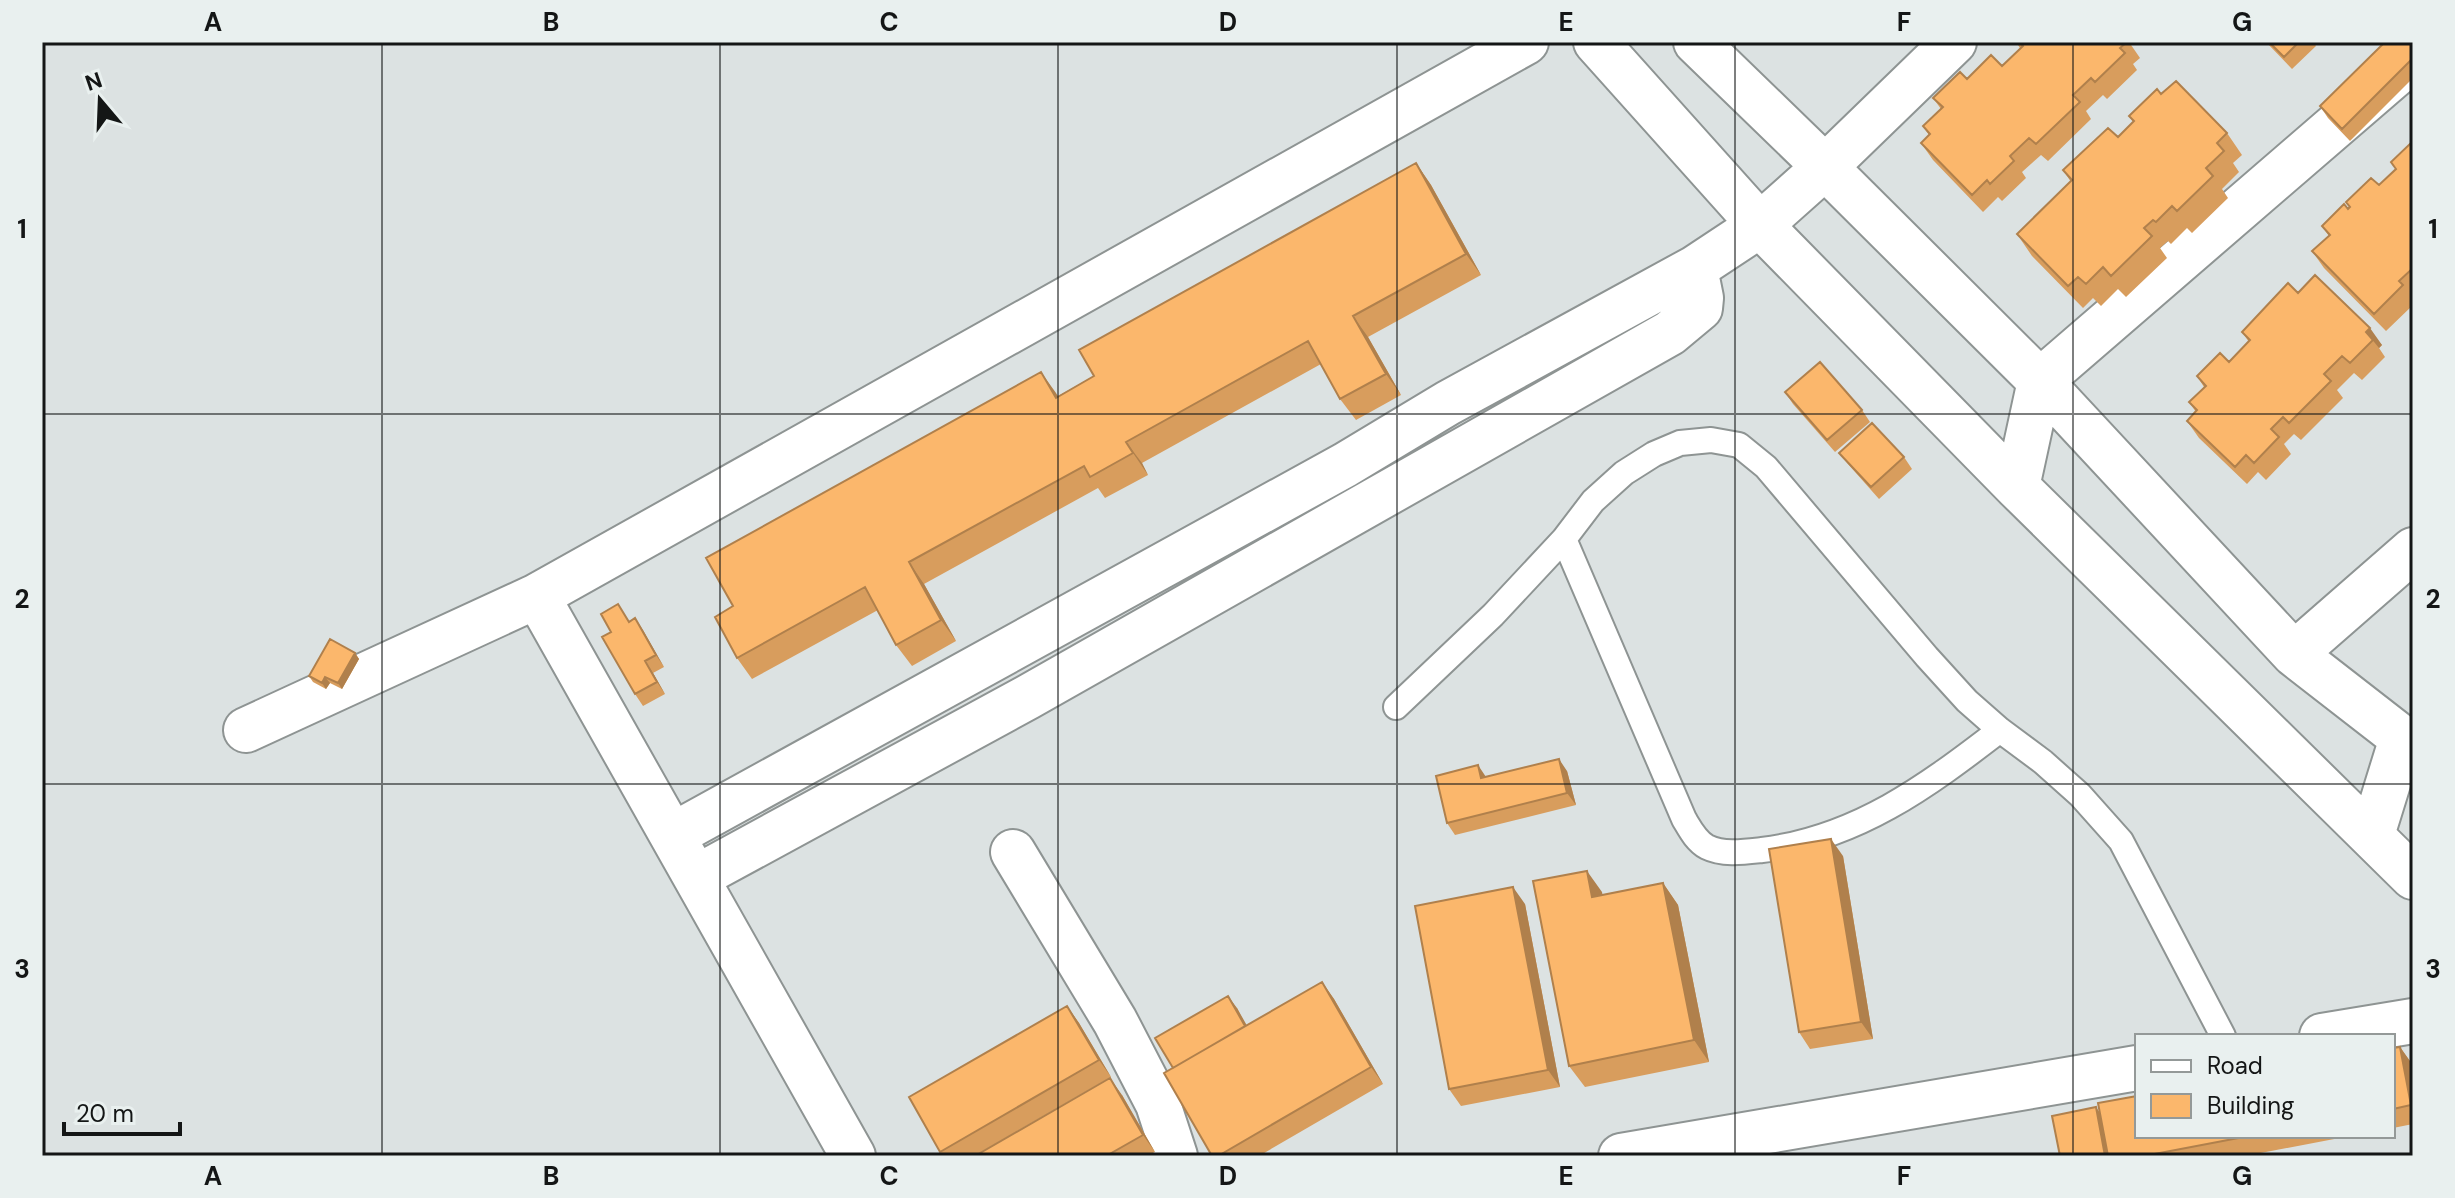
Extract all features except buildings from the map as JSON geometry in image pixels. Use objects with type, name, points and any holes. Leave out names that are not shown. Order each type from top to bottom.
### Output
[{"type":"street","points":[[246,730],[537,596],[1526,42]]},
{"type":"street","points":[[1596,42],[1760,225],[2017,487],[2413,877]]},
{"type":"street","points":[[1696,42],[2040,381],[2294,654],[2409,742],[2372,835]]},
{"type":"street","points":[[673,835],[1345,465],[1448,403],[1695,268],[1760,225],[1825,167],[1954,42]]},
{"type":"street","points":[[2017,487],[2040,381],[2413,59]]},
{"type":"street","points":[[697,877],[1028,697],[1637,353],[1692,317],[1700,308],[1695,268]]},
{"type":"street","points":[[1448,403],[1475,443]]},
{"type":"street","points":[[1345,465],[1369,505]]},
{"type":"street","points":[[2294,654],[2413,550]]},
{"type":"street","points":[[537,596],[853,1156]]},
{"type":"street","points":[[1003,654],[1028,697]]},
{"type":"street","points":[[885,719],[914,759]]},
{"type":"street","points":[[1013,852],[1115,1021],[1158,1104],[1175,1156]]},
{"type":"street","points":[[2334,1034],[2413,1021]]},
{"type":"street","points":[[1621,1156],[2135,1068]]},
{"type":"lane","points":[[1396,707],[1493,615],[1603,492],[1624,473],[1654,454],[1680,443],[1711,440],[1739,445],[1766,467],[1967,701],[2080,795],[2121,841],[2222,1034]]},
{"type":"lane","points":[[1564,539],[1684,819],[1694,836],[1706,846],[1720,851],[1742,852],[1776,848],[1834,834],[1877,814],[2000,730]]}]
